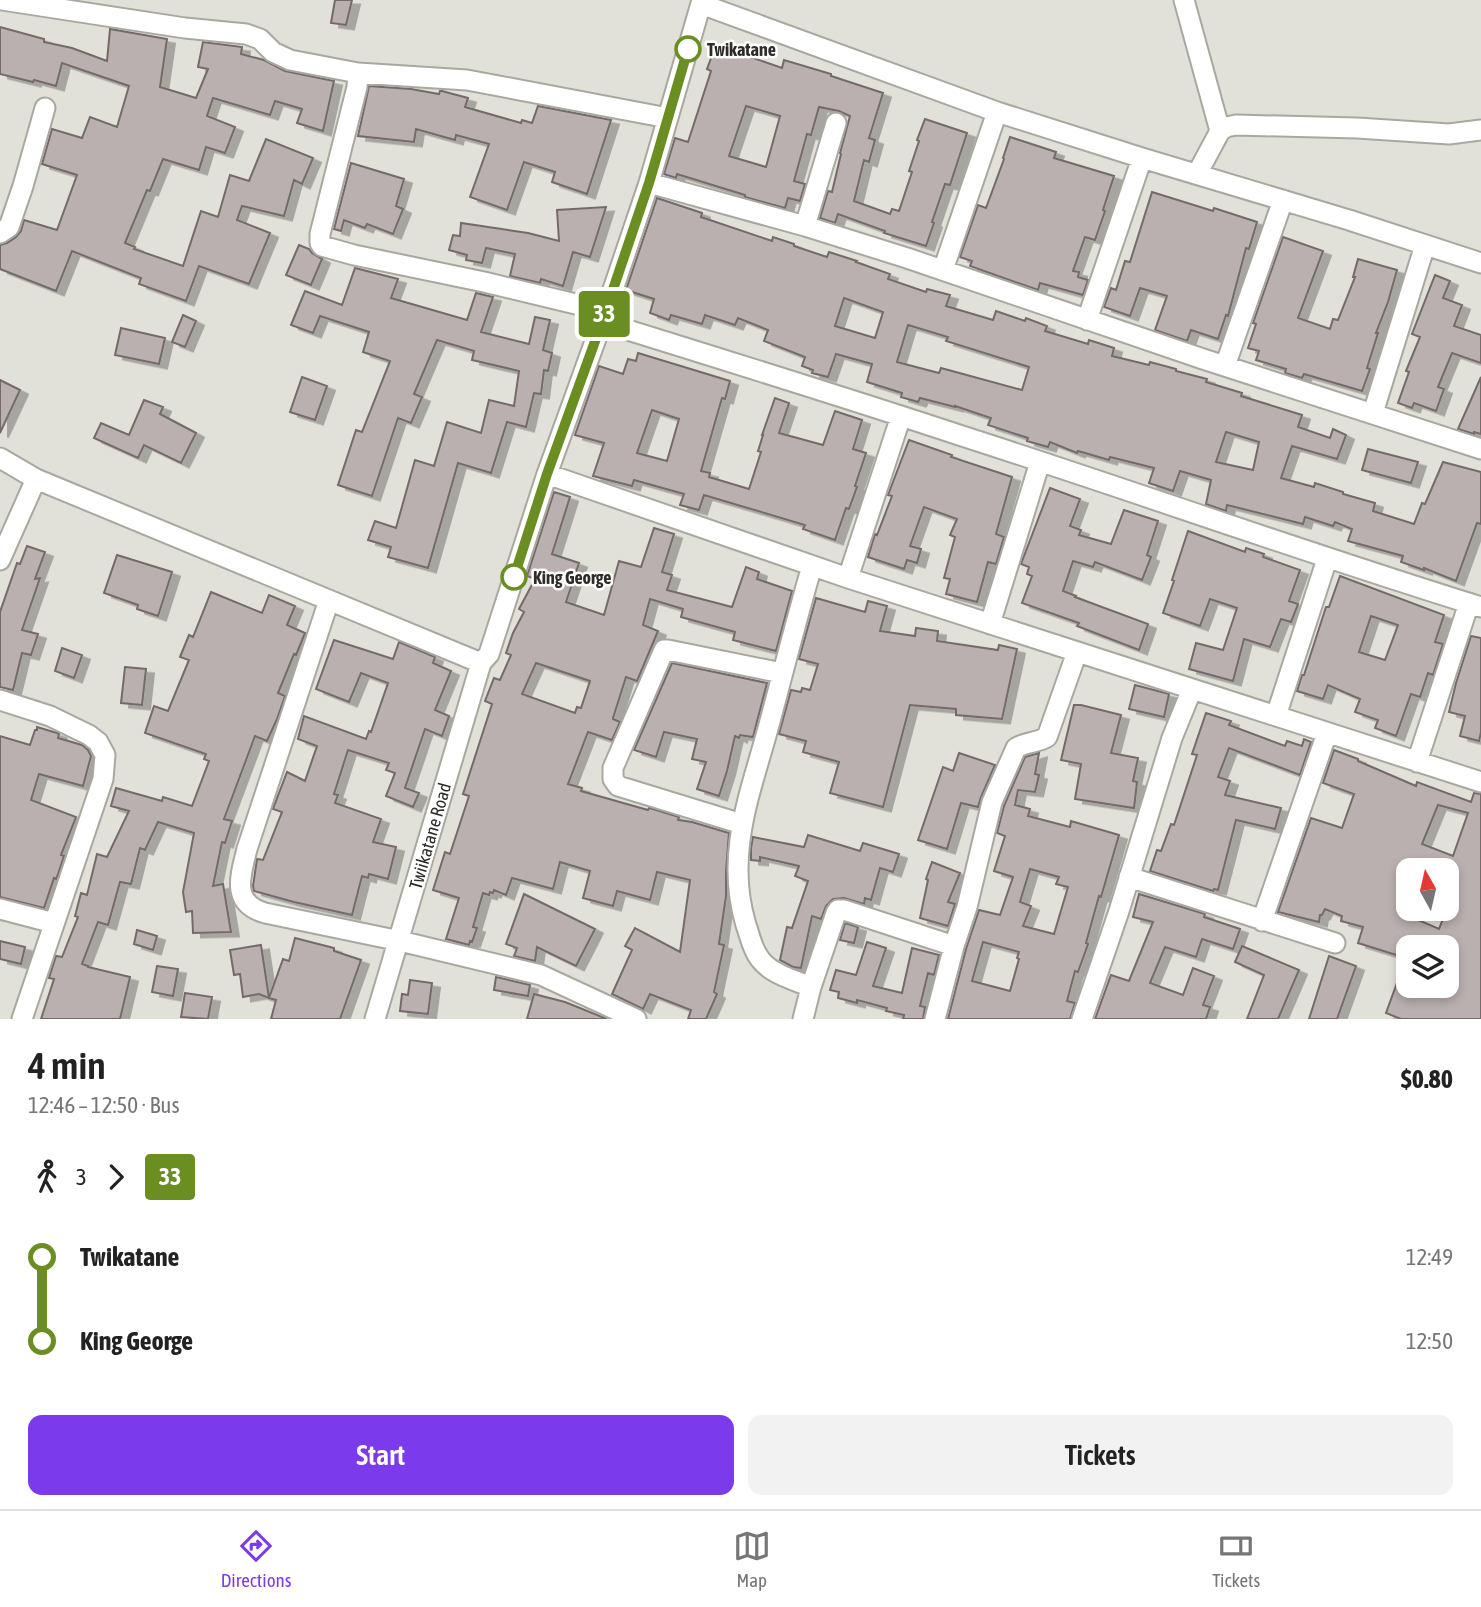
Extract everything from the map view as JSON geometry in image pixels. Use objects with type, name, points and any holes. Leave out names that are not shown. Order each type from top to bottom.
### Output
[{"type":"street","points":[[2,0],[185,28],[246,34],[260,39],[273,52],[290,60],[358,74],[467,80],[668,118]]},
{"type":"street","points":[[1184,0],[1220,131]]},
{"type":"street","points":[[702,2],[997,112],[1481,263]]},
{"type":"street","name":"Twiikatane Road","points":[[375,1019],[485,658],[649,183],[702,2]]},
{"type":"street","points":[[358,74],[320,234],[322,246],[484,282],[603,317],[1327,559],[1475,605],[1417,762]]},
{"type":"street","points":[[0,233],[9,227],[45,108]]},
{"type":"street","points":[[943,270],[997,112]]},
{"type":"street","points":[[805,226],[836,123]]},
{"type":"street","points":[[1197,174],[1220,131],[1236,125],[1357,128],[1449,134],[1481,130]]},
{"type":"street","points":[[1087,320],[1142,158]]},
{"type":"street","points":[[649,183],[805,226],[943,270],[1481,449]]},
{"type":"street","points":[[1225,366],[1283,200]]},
{"type":"street","points":[[1373,413],[1425,245]]},
{"type":"street","points":[[848,578],[901,416]]},
{"type":"street","points":[[0,458],[36,478],[329,600],[485,658]]},
{"type":"street","points":[[990,624],[1040,462]]},
{"type":"street","points":[[547,474],[848,578],[1481,782]]},
{"type":"street","points":[[0,561],[36,478]]},
{"type":"street","points":[[1276,716],[1327,559]]},
{"type":"street","points":[[811,987],[771,970],[753,948],[740,905],[737,869],[742,824],[812,566]]},
{"type":"street","points":[[329,600],[247,849],[241,882],[246,904],[265,913],[400,941],[541,975],[636,1019]]},
{"type":"street","points":[[742,824],[618,786],[613,779],[613,768],[664,650],[782,673]]},
{"type":"street","points":[[935,1019],[970,895],[992,802],[1016,748],[1047,737],[1076,652]]},
{"type":"street","points":[[1082,1019],[1172,738],[1192,689]]},
{"type":"street","points":[[0,700],[50,716],[89,735],[98,742],[105,755],[103,779],[22,1019]]},
{"type":"street","points":[[1262,921],[1327,733]]},
{"type":"street","points":[[1129,877],[1335,943]]},
{"type":"street","points":[[0,909],[54,923]]},
{"type":"street","points":[[803,1019],[811,987],[838,910],[954,946]]},
{"type":"building","points":[[335,0],[352,0],[346,25],[331,23]]},
{"type":"building","points":[[0,27],[107,61],[110,29],[167,39],[160,87],[196,98],[208,69],[198,67],[203,42],[242,47],[241,54],[264,60],[285,71],[334,81],[323,131],[297,123],[302,109],[275,101],[270,115],[213,98],[207,116],[235,127],[225,153],[206,147],[199,170],[163,159],[125,243],[135,247],[134,249],[183,266],[201,211],[218,217],[230,175],[249,181],[266,139],[313,158],[302,184],[294,180],[284,216],[242,206],[237,220],[270,233],[249,284],[199,266],[186,301],[139,284],[141,278],[72,251],[56,291],[0,269],[0,245],[16,237],[24,220],[57,230],[77,175],[42,164],[52,129],[82,138],[90,117],[117,127],[129,86],[62,63],[56,86],[0,74]]},
{"type":"building","points":[[716,45],[782,68],[784,60],[883,93],[869,138],[875,140],[869,162],[864,160],[854,201],[890,214],[892,209],[899,211],[925,119],[967,133],[950,185],[945,184],[926,246],[884,233],[885,231],[838,214],[835,223],[820,218],[828,191],[832,192],[850,116],[839,111],[819,107],[811,135],[807,134],[794,181],[805,184],[800,201],[788,198],[785,208],[677,174],[676,178],[664,174],[675,138],[688,142],[711,71],[707,69]],"holes":[[[746,106],[780,116],[766,167],[729,156]]]},
{"type":"building","points":[[369,86],[439,94],[442,91],[468,98],[465,107],[521,123],[522,120],[532,123],[538,106],[611,120],[587,194],[552,182],[555,172],[524,162],[507,210],[470,197],[489,144],[456,135],[455,140],[416,129],[414,142],[358,136]]},
{"type":"building","points":[[1010,137],[1056,152],[1054,158],[1114,176],[1095,240],[1085,237],[1073,271],[1079,272],[1078,277],[1088,280],[1083,295],[1040,283],[1038,290],[970,266],[972,261],[960,257],[978,205],[986,208]]},
{"type":"building","points":[[351,163],[404,179],[396,206],[403,209],[393,234],[367,224],[365,228],[344,220],[341,231],[334,229]]},
{"type":"building","points":[[1152,192],[1257,222],[1249,249],[1246,248],[1228,316],[1226,315],[1218,339],[1191,330],[1187,341],[1155,330],[1167,296],[1140,288],[1130,316],[1104,307],[1111,288],[1116,290],[1125,261],[1130,262]]},
{"type":"building","points":[[657,198],[702,213],[701,217],[772,241],[773,237],[827,257],[829,252],[857,261],[890,274],[888,279],[926,292],[927,289],[950,295],[946,306],[993,320],[996,311],[1025,321],[1026,318],[1047,326],[1045,331],[1088,344],[1089,340],[1114,348],[1112,356],[1176,369],[1242,393],[1241,396],[1302,415],[1298,427],[1330,438],[1333,429],[1346,435],[1337,459],[1292,446],[1281,478],[1314,487],[1315,483],[1375,503],[1373,511],[1414,524],[1443,462],[1481,472],[1481,524],[1477,523],[1456,581],[1401,562],[1403,556],[1348,541],[1352,529],[1335,522],[1333,526],[1305,517],[1303,524],[1227,505],[1226,511],[1206,504],[1211,480],[1180,471],[1173,491],[1149,483],[1154,468],[1110,457],[1109,460],[1078,451],[1077,453],[1050,442],[1048,447],[988,425],[991,418],[955,406],[920,398],[918,402],[901,397],[902,393],[867,382],[872,364],[836,354],[828,377],[812,373],[813,370],[802,366],[805,357],[764,341],[768,330],[738,318],[735,325],[705,315],[702,324],[671,315],[669,320],[650,313],[654,299],[626,290]],"holes":[[[844,298],[883,312],[875,338],[835,326]],[[908,325],[948,337],[946,341],[1029,367],[1022,390],[941,368],[939,373],[897,362]],[[1226,432],[1259,442],[1253,470],[1216,462]]]},
{"type":"building","points":[[606,207],[590,257],[573,252],[563,286],[541,279],[540,283],[510,276],[515,254],[486,248],[482,263],[466,260],[467,255],[449,250],[453,235],[460,236],[461,223],[528,233],[559,241],[557,210]]},
{"type":"building","points":[[1283,237],[1323,251],[1298,318],[1330,329],[1333,319],[1338,320],[1355,277],[1358,259],[1397,270],[1376,333],[1367,368],[1370,369],[1362,391],[1304,374],[1302,378],[1285,373],[1286,369],[1256,360],[1259,351],[1248,348],[1256,324],[1253,323]]},
{"type":"building","points":[[299,245],[322,259],[311,285],[286,275]]},
{"type":"building","points":[[355,268],[398,279],[391,298],[467,320],[476,293],[493,297],[481,332],[529,344],[535,317],[550,320],[543,350],[552,353],[548,371],[544,370],[541,394],[534,393],[526,427],[507,422],[491,473],[458,463],[428,568],[388,557],[391,547],[368,540],[375,521],[396,528],[415,460],[434,466],[447,422],[481,433],[489,400],[514,406],[519,371],[472,360],[474,351],[437,340],[414,394],[422,397],[411,423],[398,418],[372,496],[338,485],[356,430],[362,432],[390,361],[363,352],[369,332],[320,316],[313,333],[291,325],[305,291],[342,305]]},
{"type":"building","points":[[1435,275],[1450,281],[1443,298],[1462,305],[1454,326],[1481,335],[1481,363],[1452,353],[1438,387],[1444,389],[1436,411],[1414,403],[1412,408],[1398,403],[1409,372],[1406,371],[1420,337],[1412,334]]},
{"type":"building","points":[[183,315],[196,321],[185,347],[172,342]]},
{"type":"building","points":[[121,328],[165,338],[159,364],[115,355]]},
{"type":"building","points":[[638,353],[730,381],[725,399],[722,398],[701,471],[710,473],[709,477],[749,489],[761,452],[758,451],[762,435],[775,398],[789,403],[779,433],[823,445],[835,411],[862,420],[853,449],[866,453],[855,486],[857,487],[849,509],[846,508],[835,540],[803,529],[805,525],[704,495],[699,510],[680,505],[684,494],[634,480],[632,486],[593,476],[604,443],[575,435],[599,366],[623,374],[628,359],[636,361]],"holes":[[[652,410],[679,419],[667,461],[637,453]]]},
{"type":"building","points":[[302,377],[327,386],[315,420],[290,412]]},
{"type":"building","points":[[1481,377],[1481,434],[1474,434],[1458,429]]},
{"type":"building","points":[[0,380],[20,390],[0,433]]},
{"type":"building","points":[[144,400],[163,407],[160,414],[196,433],[181,463],[144,445],[138,458],[94,438],[101,423],[129,435]]},
{"type":"building","points":[[909,440],[1012,477],[996,534],[1004,537],[996,564],[988,562],[977,602],[946,594],[950,579],[944,578],[955,537],[950,535],[957,519],[924,507],[910,546],[921,549],[917,563],[907,560],[904,569],[868,557],[892,496],[888,495]]},
{"type":"building","points":[[1368,449],[1418,462],[1411,483],[1362,470]]},
{"type":"building","points":[[1050,488],[1080,499],[1070,526],[1081,530],[1079,535],[1111,544],[1124,510],[1158,521],[1147,555],[1151,557],[1142,580],[1095,562],[1093,567],[1073,561],[1063,591],[1148,624],[1139,650],[1077,626],[1079,623],[1022,603],[1032,576],[1027,574],[1029,567],[1021,564]]},
{"type":"building","points":[[554,492],[570,497],[552,554],[579,563],[566,602],[604,615],[619,561],[641,567],[654,528],[674,534],[662,572],[672,575],[667,590],[732,607],[746,567],[759,572],[757,579],[792,591],[776,651],[733,640],[735,632],[681,617],[683,609],[650,599],[643,625],[658,631],[637,681],[626,677],[613,718],[620,722],[612,740],[588,732],[568,784],[582,788],[581,791],[648,810],[653,809],[679,817],[678,820],[729,833],[726,896],[719,944],[724,945],[714,992],[717,994],[706,1019],[688,1019],[691,1010],[650,994],[643,1009],[612,994],[632,950],[625,946],[635,928],[680,952],[690,880],[657,872],[650,900],[617,891],[613,906],[583,898],[590,871],[560,862],[553,889],[512,878],[506,895],[494,890],[489,895],[483,893],[473,927],[477,928],[469,945],[446,939],[459,898],[433,890],[445,852],[450,854],[469,796],[463,794],[492,704],[485,701],[494,678],[500,680],[511,655],[506,653],[524,612],[519,609],[535,579],[527,576]],"holes":[[[536,663],[590,681],[581,708],[577,707],[575,713],[522,694]]]},
{"type":"building","points":[[1188,531],[1245,552],[1246,548],[1264,554],[1263,557],[1300,570],[1289,601],[1298,604],[1291,622],[1281,619],[1270,647],[1244,639],[1233,681],[1189,669],[1196,643],[1223,650],[1237,608],[1210,599],[1200,626],[1163,613]]},
{"type":"building","points":[[27,546],[45,552],[35,579],[40,578],[22,630],[38,634],[31,655],[22,653],[13,690],[0,687],[0,612],[17,563],[20,564]]},
{"type":"building","points":[[117,555],[172,572],[158,616],[137,609],[138,605],[104,593]]},
{"type":"building","points":[[1340,576],[1444,615],[1435,642],[1443,644],[1433,675],[1428,673],[1420,697],[1411,694],[1396,736],[1375,728],[1378,720],[1355,712],[1360,699],[1328,685],[1323,699],[1297,691],[1326,607],[1329,607]],"holes":[[[1371,616],[1398,625],[1385,660],[1359,652]]]},
{"type":"building","points":[[211,592],[262,613],[269,595],[295,606],[287,625],[305,633],[278,693],[285,696],[277,719],[267,741],[255,736],[224,819],[232,821],[225,843],[222,842],[213,886],[223,884],[231,932],[193,933],[192,911],[186,912],[183,892],[194,833],[158,822],[145,850],[140,848],[131,884],[120,882],[108,925],[98,922],[82,964],[130,977],[120,1019],[41,1019],[54,979],[49,978],[56,956],[62,957],[78,917],[75,916],[81,893],[87,895],[97,854],[107,857],[129,811],[111,806],[116,788],[192,806],[209,761],[204,759],[206,754],[145,733],[154,706],[168,711],[189,660],[180,657],[189,635],[193,637]]},
{"type":"building","points":[[816,598],[865,612],[868,601],[887,606],[880,631],[915,636],[916,628],[938,631],[937,641],[998,650],[999,645],[1017,649],[1002,719],[956,715],[956,709],[910,705],[883,807],[830,793],[839,762],[803,752],[806,741],[779,734],[791,690],[810,690],[818,664],[799,659]]},
{"type":"building","points":[[1471,636],[1481,638],[1479,741],[1460,736],[1465,716],[1449,712]]},
{"type":"building","points":[[334,640],[393,659],[399,642],[435,657],[433,663],[451,671],[435,710],[449,716],[442,736],[425,729],[405,788],[419,793],[413,807],[386,796],[395,773],[386,770],[389,763],[348,750],[334,794],[338,795],[335,803],[381,819],[373,842],[396,847],[388,879],[369,874],[368,878],[362,876],[352,915],[254,891],[253,886],[257,859],[263,860],[282,812],[273,809],[287,772],[305,781],[317,746],[298,739],[304,716],[366,739],[388,683],[361,673],[349,702],[316,689]]},
{"type":"building","points":[[62,648],[82,655],[74,678],[55,671]]},
{"type":"building","points":[[672,663],[767,683],[753,737],[735,736],[719,796],[697,789],[706,762],[692,759],[697,739],[664,732],[656,757],[634,750]]},
{"type":"building","points":[[125,667],[146,669],[142,705],[121,703]]},
{"type":"building","points":[[1135,685],[1169,694],[1164,717],[1129,709]]},
{"type":"building","points":[[1074,705],[1121,715],[1111,753],[1138,758],[1133,781],[1137,782],[1134,808],[1075,799],[1081,764],[1061,760]]},
{"type":"building","points":[[1206,713],[1231,721],[1229,725],[1285,746],[1287,741],[1302,746],[1304,739],[1311,742],[1300,775],[1229,748],[1218,777],[1230,781],[1225,795],[1281,808],[1275,829],[1236,820],[1218,890],[1213,891],[1150,871],[1157,850],[1161,851],[1171,824],[1174,825],[1197,755],[1192,754]]},
{"type":"building","points":[[37,727],[59,734],[58,738],[82,745],[91,756],[83,786],[39,774],[31,800],[76,817],[44,908],[0,897],[0,736],[30,745]]},
{"type":"building","points":[[1334,750],[1416,786],[1417,782],[1471,802],[1474,793],[1481,794],[1481,1019],[1401,1019],[1386,1013],[1396,986],[1396,998],[1459,998],[1459,935],[1396,935],[1396,955],[1358,943],[1363,927],[1341,921],[1342,916],[1325,909],[1319,922],[1278,912],[1311,818],[1342,828],[1354,794],[1323,783]],"holes":[[[1438,805],[1468,813],[1453,856],[1422,844]]]},
{"type":"building","points":[[959,753],[995,765],[978,807],[961,803],[947,849],[918,840],[943,767],[953,771]]},
{"type":"building","points":[[1039,753],[1035,774],[1039,775],[1035,792],[1018,790],[1015,805],[1030,809],[1028,816],[1070,827],[1071,821],[1119,835],[1101,897],[1099,896],[1086,943],[1088,944],[1078,972],[1075,971],[1067,1001],[1075,1003],[1070,1019],[948,1019],[979,910],[1000,915],[1013,877],[994,871],[1005,836],[997,833],[1004,806],[1025,757]],"holes":[[[1030,869],[1059,877],[1056,884],[1068,887],[1054,934],[1023,926],[1031,906],[1020,902]],[[983,942],[1019,952],[1010,991],[972,981]]]},
{"type":"building","points":[[808,835],[860,851],[863,843],[899,854],[893,872],[880,868],[871,900],[865,898],[864,904],[844,898],[833,899],[826,906],[821,919],[812,916],[801,968],[780,960],[787,927],[792,928],[808,881],[795,876],[799,866],[760,857],[760,861],[751,860],[751,848],[753,837],[804,847]]},
{"type":"building","points":[[932,862],[960,873],[948,902],[955,904],[948,926],[920,918],[928,880],[926,879]]},
{"type":"building","points":[[524,894],[595,929],[576,966],[537,947],[535,961],[514,956],[517,948],[506,944]]},
{"type":"building","points":[[1139,894],[1205,914],[1204,917],[1240,929],[1233,949],[1202,939],[1196,957],[1165,947],[1150,983],[1183,995],[1193,968],[1214,976],[1203,1005],[1210,1007],[1206,1019],[1095,1019],[1111,975],[1129,981],[1153,922],[1133,917]]},
{"type":"building","points":[[845,923],[858,927],[854,943],[840,940]]},
{"type":"building","points":[[137,930],[157,936],[153,950],[134,944]]},
{"type":"building","points":[[295,938],[334,948],[334,951],[361,960],[340,1019],[271,1019],[276,1000],[269,998],[283,959],[289,961]]},
{"type":"building","points":[[0,941],[25,947],[21,964],[0,959]]},
{"type":"building","points":[[867,942],[886,948],[873,986],[902,993],[912,948],[939,955],[934,975],[928,973],[920,1006],[925,1007],[923,1019],[903,1019],[904,1015],[886,1011],[887,1008],[838,998],[839,992],[830,990],[836,970],[856,975]]},
{"type":"building","points":[[261,945],[269,998],[259,994],[243,997],[240,974],[234,975],[230,950]]},
{"type":"building","points":[[1242,946],[1299,970],[1278,1019],[1247,1019],[1264,975],[1235,962]]},
{"type":"building","points":[[1329,956],[1356,966],[1337,1019],[1309,1019]]},
{"type":"building","points":[[157,966],[178,969],[173,996],[152,992]]},
{"type":"building","points":[[496,977],[530,985],[528,996],[494,990]]},
{"type":"building","points":[[410,980],[432,983],[428,1014],[400,1011],[402,994],[408,995]]},
{"type":"building","points":[[185,993],[212,997],[208,1019],[181,1017]]},
{"type":"building","points":[[534,994],[565,1002],[607,1019],[527,1019]]},
{"type":"bus line","name":"33","points":[[514,577],[547,474],[649,183],[688,49]]},
{"type":"place","name":"Twikatane","points":[[688,49]]},
{"type":"place","name":"King George","points":[[514,577]]}]
